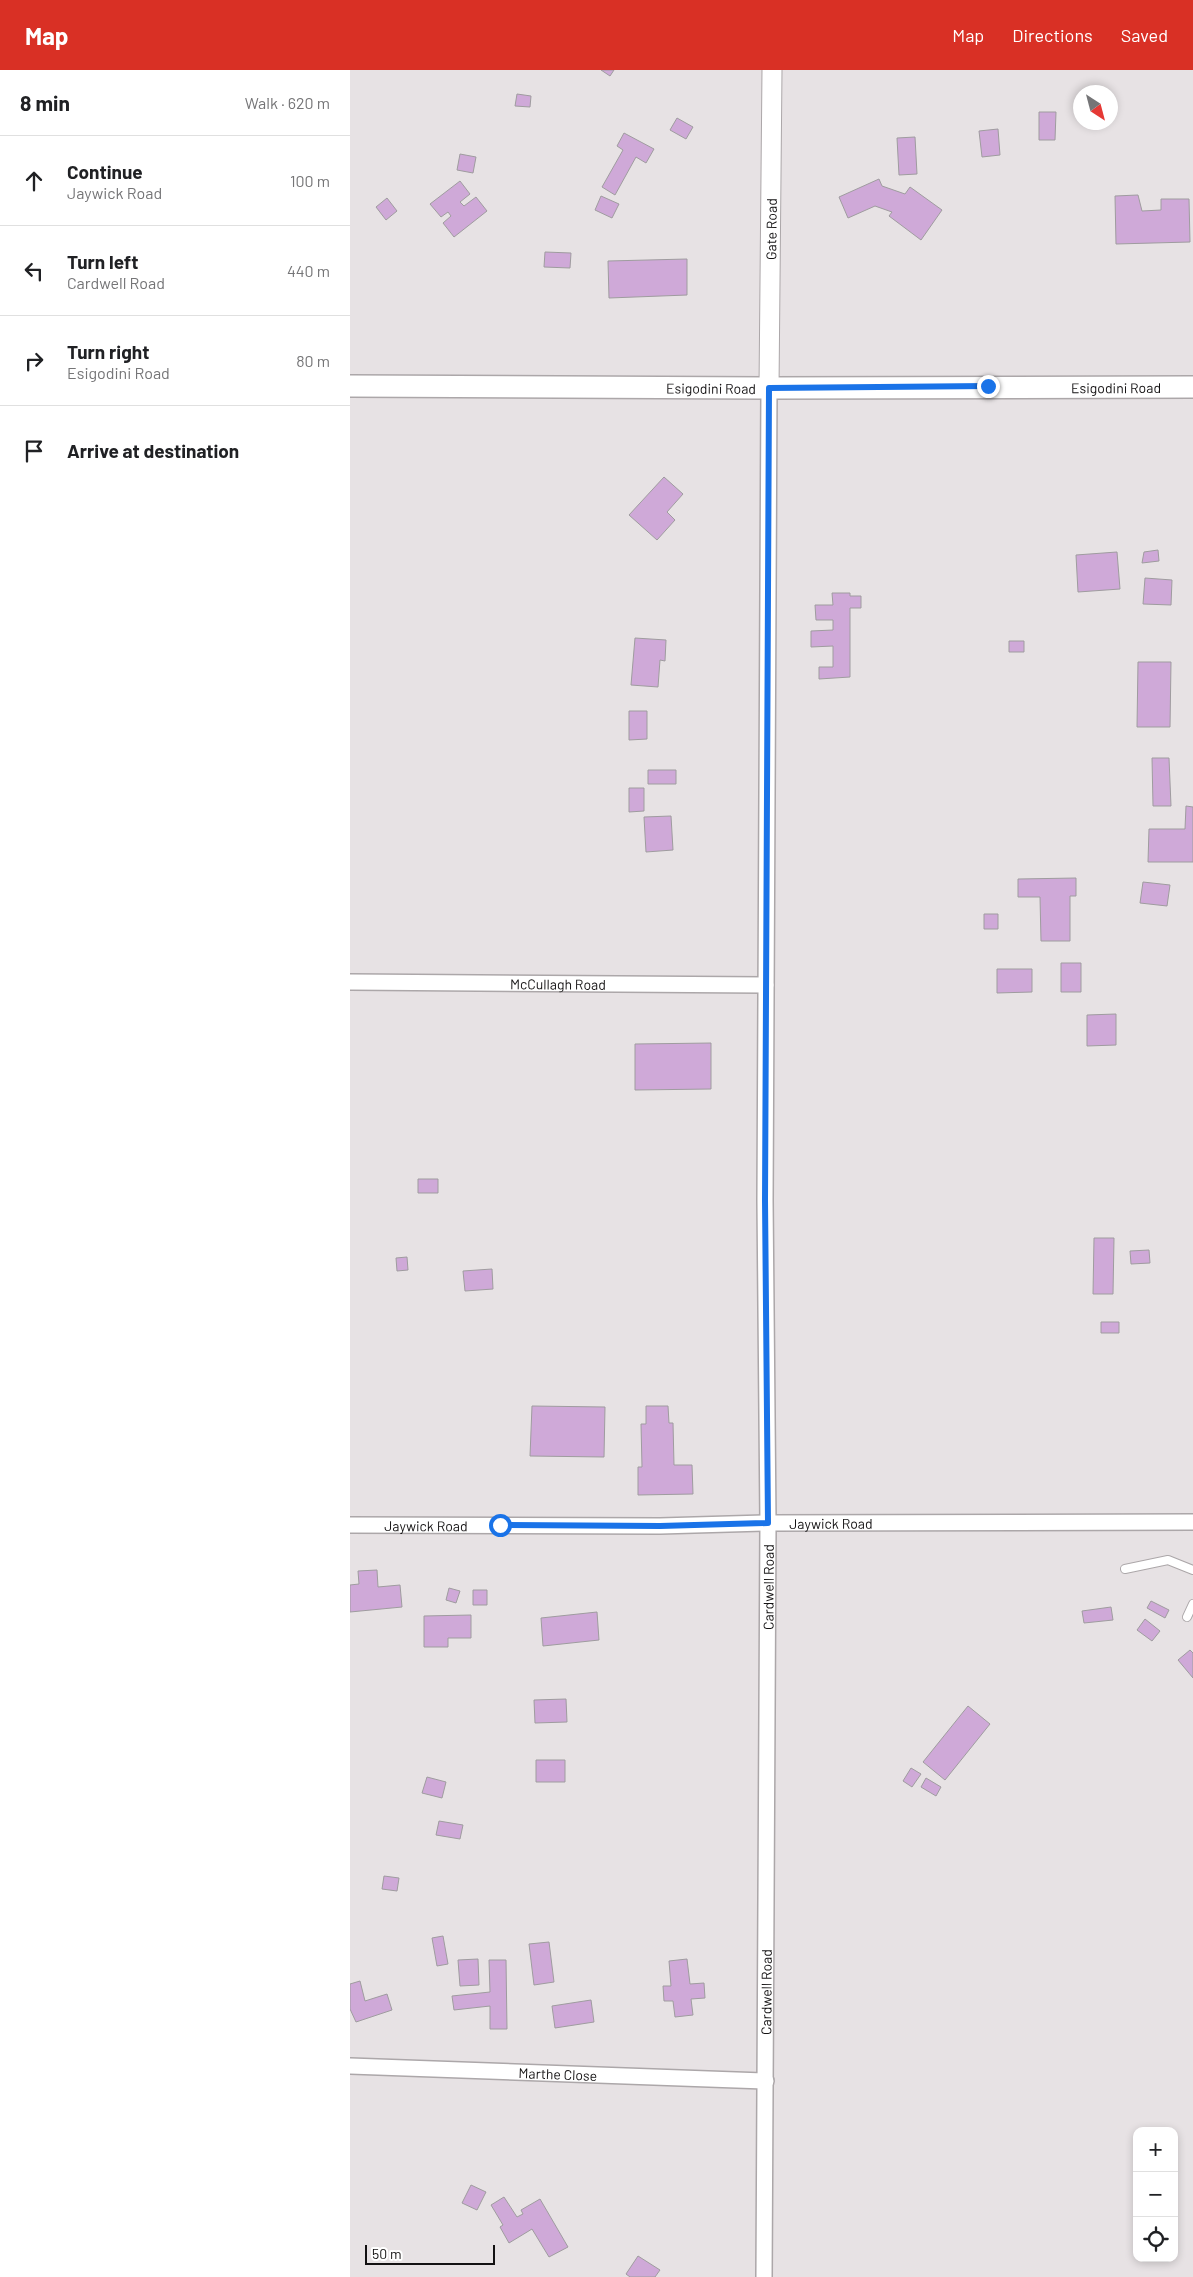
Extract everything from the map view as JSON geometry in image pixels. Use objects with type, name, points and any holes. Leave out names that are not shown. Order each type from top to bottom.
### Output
[{"type":"main road","name":"Esigodini Road","points":[[350,386],[769,388],[1193,387]]},
{"type":"street","name":"Gate Road","points":[[769,388],[772,70]]},
{"type":"street","name":"Cardwell Road","points":[[764,2277],[768,1523],[765,1210],[769,388]]},
{"type":"street","name":"McCullagh Road","points":[[350,982],[766,984]]},
{"type":"street","name":"Jaywick Road","points":[[350,1525],[660,1526],[768,1523],[1193,1522]]},
{"type":"street","name":"Marthe Close","points":[[350,2066],[766,2081]]},
{"type":"lane","points":[[1126,1569],[1168,1560],[1193,1570]]},
{"type":"lane","points":[[1187,1617],[1193,1604]]},
{"type":"building","points":[[601,70],[614,70],[610,76]]},
{"type":"building","points":[[517,94],[531,96],[530,107],[515,106]]},
{"type":"building","points":[[1039,112],[1056,112],[1055,140],[1039,140]]},
{"type":"building","points":[[677,118],[693,127],[686,139],[670,130]]},
{"type":"building","points":[[998,129],[1000,155],[982,157],[979,131]]},
{"type":"building","points":[[624,133],[654,149],[646,163],[636,157],[615,195],[602,187],[623,150],[617,146]]},
{"type":"building","points":[[915,137],[917,174],[899,175],[897,138]]},
{"type":"building","points":[[460,154],[476,157],[473,173],[457,170]]},
{"type":"building","points":[[879,179],[882,186],[905,194],[910,187],[942,210],[921,240],[889,216],[892,212],[875,206],[848,218],[839,197]]},
{"type":"building","points":[[460,181],[470,194],[460,202],[464,206],[476,197],[487,211],[454,237],[443,223],[451,216],[448,212],[441,217],[430,204]]},
{"type":"building","points":[[1138,195],[1142,211],[1161,210],[1161,199],[1189,199],[1190,242],[1116,244],[1115,196]]},
{"type":"building","points":[[601,196],[619,204],[612,218],[595,210]]},
{"type":"building","points":[[387,198],[397,211],[386,220],[376,207]]},
{"type":"building","points":[[545,252],[571,253],[570,268],[544,267]]},
{"type":"building","points":[[687,259],[687,295],[609,298],[608,261]]},
{"type":"building","points":[[664,477],[683,494],[667,512],[675,520],[657,540],[629,515]]},
{"type":"building","points":[[1158,550],[1159,561],[1142,563],[1144,552]]},
{"type":"building","points":[[1117,552],[1120,589],[1078,592],[1076,555]]},
{"type":"building","points":[[1145,578],[1172,580],[1171,605],[1143,604]]},
{"type":"building","points":[[832,593],[850,593],[850,596],[861,596],[861,608],[850,608],[850,677],[819,679],[819,667],[833,667],[833,646],[811,647],[811,631],[833,630],[833,620],[816,620],[815,605],[833,605]]},
{"type":"building","points":[[635,638],[666,640],[665,661],[660,660],[658,687],[631,685]]},
{"type":"building","points":[[1009,641],[1024,641],[1024,652],[1009,652]]},
{"type":"building","points":[[1138,662],[1171,662],[1170,727],[1137,727]]},
{"type":"building","points":[[629,711],[647,711],[647,739],[629,740]]},
{"type":"building","points":[[1152,758],[1169,758],[1171,806],[1153,806]]},
{"type":"building","points":[[648,770],[676,770],[676,784],[648,784]]},
{"type":"building","points":[[629,788],[644,788],[644,811],[629,812]]},
{"type":"building","points":[[1186,806],[1193,807],[1193,862],[1148,862],[1149,829],[1185,829]]},
{"type":"building","points":[[671,816],[673,850],[646,852],[644,817]]},
{"type":"building","points":[[1076,878],[1076,896],[1070,896],[1070,941],[1041,941],[1040,897],[1018,897],[1018,879]]},
{"type":"building","points":[[1143,882],[1170,885],[1167,906],[1140,903]]},
{"type":"building","points":[[984,914],[998,914],[998,929],[984,929]]},
{"type":"building","points":[[1061,963],[1081,963],[1081,992],[1061,992]]},
{"type":"building","points":[[997,969],[1032,969],[1032,992],[997,993]]},
{"type":"building","points":[[1116,1014],[1116,1045],[1087,1046],[1087,1015]]},
{"type":"building","points":[[711,1043],[711,1089],[635,1090],[635,1044]]},
{"type":"building","points":[[418,1179],[438,1179],[438,1193],[418,1193]]},
{"type":"building","points":[[1094,1238],[1114,1238],[1113,1294],[1093,1294]]},
{"type":"building","points":[[1149,1250],[1150,1263],[1131,1264],[1130,1251]]},
{"type":"building","points":[[407,1257],[408,1270],[397,1271],[396,1258]]},
{"type":"building","points":[[492,1269],[493,1289],[465,1291],[463,1271]]},
{"type":"building","points":[[1101,1322],[1119,1322],[1119,1333],[1101,1333]]},
{"type":"building","points":[[532,1406],[605,1407],[604,1457],[530,1456]]},
{"type":"building","points":[[646,1406],[668,1406],[669,1423],[673,1423],[674,1465],[692,1465],[693,1494],[638,1495],[638,1467],[642,1467],[641,1424],[646,1424]]},
{"type":"building","points":[[377,1570],[378,1587],[400,1585],[402,1607],[350,1612],[350,1585],[359,1584],[358,1571]]},
{"type":"building","points":[[449,1588],[460,1591],[456,1603],[446,1600]]},
{"type":"building","points":[[473,1590],[487,1590],[487,1605],[473,1605]]},
{"type":"building","points":[[1151,1601],[1169,1610],[1165,1618],[1147,1608]]},
{"type":"building","points":[[1111,1607],[1113,1620],[1084,1623],[1082,1611]]},
{"type":"building","points":[[597,1612],[599,1640],[543,1646],[541,1618]]},
{"type":"building","points":[[471,1615],[471,1638],[448,1638],[448,1647],[424,1647],[424,1616]]},
{"type":"building","points":[[1145,1619],[1160,1631],[1152,1641],[1137,1630]]},
{"type":"building","points":[[1190,1650],[1193,1653],[1193,1678],[1178,1660]]},
{"type":"building","points":[[566,1699],[567,1722],[535,1723],[534,1700]]},
{"type":"building","points":[[968,1706],[990,1724],[945,1780],[923,1762]]},
{"type":"building","points":[[536,1760],[565,1760],[565,1782],[536,1782]]},
{"type":"building","points":[[911,1768],[921,1774],[912,1787],[903,1781]]},
{"type":"building","points":[[427,1777],[446,1782],[442,1798],[422,1793]]},
{"type":"building","points":[[926,1778],[941,1787],[936,1796],[921,1787]]},
{"type":"building","points":[[439,1821],[463,1825],[460,1839],[436,1835]]},
{"type":"building","points":[[384,1876],[399,1878],[397,1891],[382,1889]]},
{"type":"building","points":[[443,1936],[448,1964],[437,1966],[432,1938]]},
{"type":"building","points":[[549,1942],[554,1982],[534,1985],[529,1944]]},
{"type":"building","points":[[478,1959],[479,1985],[460,1986],[458,1960]]},
{"type":"building","points":[[687,1959],[690,1984],[704,1983],[705,1998],[691,1999],[693,2015],[675,2017],[673,2001],[664,2001],[663,1986],[671,1986],[669,1961]]},
{"type":"building","points":[[489,1960],[506,1960],[507,2029],[490,2029],[490,2006],[454,2010],[452,1996],[490,1992]]},
{"type":"building","points":[[360,1981],[365,2001],[387,1994],[392,2010],[356,2022],[350,2009],[350,1984]]},
{"type":"building","points":[[591,2000],[594,2022],[555,2028],[552,2006]]},
{"type":"building","points":[[471,2185],[486,2192],[477,2210],[462,2203]]},
{"type":"building","points":[[504,2197],[517,2217],[523,2214],[521,2210],[540,2199],[568,2247],[549,2257],[532,2229],[509,2243],[500,2227],[503,2225],[491,2205]]},
{"type":"building","points":[[638,2256],[660,2270],[655,2277],[630,2277],[626,2274]]},
{"type":"route","points":[[500,1525],[660,1526],[768,1523],[765,1200],[769,388],[988,386]]}]
